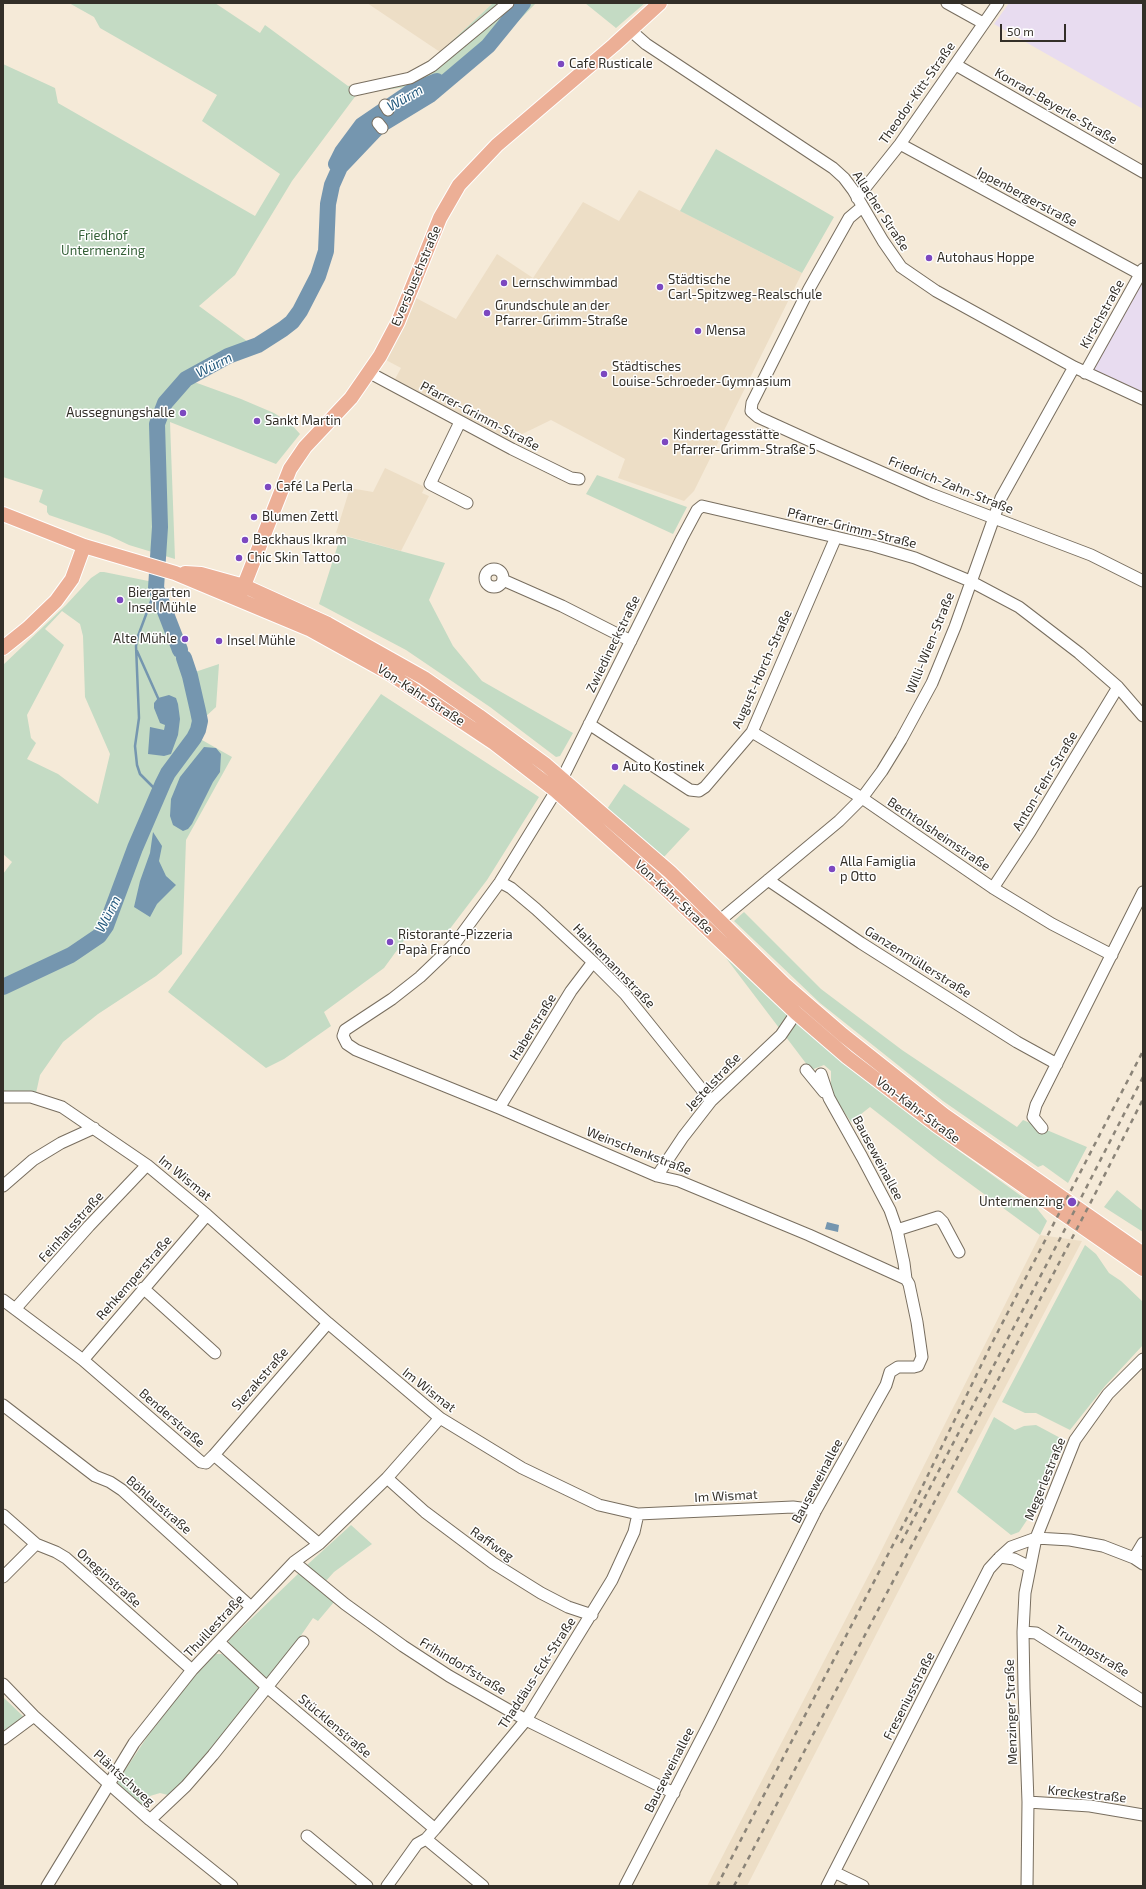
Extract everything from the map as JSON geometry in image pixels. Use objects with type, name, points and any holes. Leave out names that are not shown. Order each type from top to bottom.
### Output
[{"type":"main road","name":"Eversbuschstraße","points":[[238,599],[290,469],[305,447],[345,405],[370,373],[398,322],[440,218],[459,185],[497,145],[614,45],[660,3]]},
{"type":"main road","name":"Von-Kahr-Straße","points":[[3,514],[84,546],[175,573],[309,629],[382,669],[494,743],[556,791],[645,870],[796,1014],[847,1057],[936,1125],[1143,1269]]},
{"type":"main road","points":[[3,648],[28,628],[56,601],[72,579],[84,546]]},
{"type":"main road","name":"Von-Kahr-Straße","points":[[175,573],[201,574],[244,586],[328,624],[424,678],[479,716],[562,778],[670,872],[784,984],[837,1030],[944,1115],[1143,1254]]},
{"type":"street","points":[[355,90],[410,78],[432,66],[503,9],[508,3]]},
{"type":"street","points":[[947,3],[983,23]]},
{"type":"street","name":"Theodor-Kitt-Straße","points":[[859,202],[998,3]]},
{"type":"street","name":"Allacher Straße","points":[[630,30],[646,44],[833,168],[844,178],[901,267],[946,297],[1074,367],[1143,399]]},
{"type":"street","name":"Konrad-Beyerle-Straße","points":[[956,65],[1143,172]]},
{"type":"street","name":"Ippenbergerstraße","points":[[900,144],[1142,272]]},
{"type":"street","name":"Friedrich-Zahn-Straße","points":[[859,202],[809,289],[752,403],[751,411],[758,417],[824,448],[931,494],[1091,555],[1143,581]]},
{"type":"street","name":"Kirschstraße","points":[[1085,373],[1142,272]]},
{"type":"street","name":"Willi-Wien-Straße","points":[[719,921],[839,821],[862,798],[882,771],[901,740],[932,682],[954,627],[1001,498],[1074,367]]},
{"type":"street","name":"Pfarrer-Grimm-Straße","points":[[370,373],[460,422],[562,474],[579,479]]},
{"type":"street","points":[[460,422],[430,484],[468,503]]},
{"type":"street","name":"Pfarrer-Grimm-Straße","points":[[697,510],[702,506],[712,507],[906,555],[970,581],[1018,607],[1079,653],[1118,687],[1143,716]]},
{"type":"street","name":"Zwiedineckstraße","points":[[343,1036],[345,1030],[392,999],[420,977],[443,955],[456,942],[500,882],[556,791],[697,510]]},
{"type":"street","name":"August-Horch-Straße","points":[[590,724],[690,790],[699,792],[752,732],[836,538]]},
{"type":"street","points":[[503,580],[562,606],[631,641]]},
{"type":"street","name":"Anton-Fehr-Straße","points":[[993,888],[1030,832],[1118,687]]},
{"type":"street","name":"Bechtolsheimstraße","points":[[752,732],[862,798],[993,888],[1052,924],[1112,955]]},
{"type":"street","name":"Ganzenmüllerstraße","points":[[768,880],[874,951],[1017,1042],[1056,1064]]},
{"type":"street","name":"Hahnemannstraße","points":[[500,882],[510,888],[536,910],[594,962],[625,994],[711,1101]]},
{"type":"street","points":[[1042,1128],[1033,1117],[1036,1105],[1143,892]]},
{"type":"street","name":"Haberstraße","points":[[499,1108],[572,991],[594,962]]},
{"type":"street","name":"Jestelstraße","points":[[657,1176],[683,1137],[711,1101],[781,1035],[796,1014]]},
{"type":"street","name":"Weinschenkstraße","points":[[343,1036],[347,1044],[356,1050],[499,1108],[657,1176],[679,1181],[809,1235],[906,1279]]},
{"type":"street","name":"Bauseweinallee","points":[[806,1070],[829,1098]]},
{"type":"street","name":"Bauseweinallee","points":[[625,1886],[674,1793],[816,1510],[886,1385],[890,1372],[898,1367],[914,1367],[920,1362],[922,1357],[917,1322],[909,1284],[906,1279],[897,1230],[883,1196],[829,1098],[821,1074]]},
{"type":"street","name":"Im Wismat","points":[[3,1098],[31,1097],[62,1107],[147,1165],[207,1215],[328,1323],[440,1418],[522,1468],[599,1505],[638,1514],[794,1507],[816,1510]]},
{"type":"street","points":[[3,1186],[33,1160],[60,1143],[94,1128]]},
{"type":"street","name":"Feinhalsstraße","points":[[16,1308],[89,1226],[147,1165]]},
{"type":"street","name":"Rehkemperstraße","points":[[82,1360],[207,1215]]},
{"type":"street","points":[[897,1230],[938,1217],[943,1222],[959,1252]]},
{"type":"street","points":[[143,1288],[215,1353]]},
{"type":"street","name":"Benderstraße","points":[[3,1300],[16,1308],[82,1360],[201,1462],[206,1463],[214,1455],[319,1544]]},
{"type":"street","name":"Slezakstraße","points":[[214,1455],[328,1323]]},
{"type":"street","name":"Megerlestraße","points":[[1036,1538],[1075,1440],[1108,1394],[1143,1359]]},
{"type":"street","name":"Böhlaustraße","points":[[3,1405],[95,1476],[110,1482],[122,1490],[251,1607]]},
{"type":"street","name":"Thuillestraße","points":[[50,1885],[108,1784],[134,1743],[192,1670],[294,1562],[319,1544],[388,1478],[440,1418]]},
{"type":"street","name":"Raffweg","points":[[388,1478],[425,1512],[493,1563],[561,1603],[592,1615]]},
{"type":"street","name":"Thaddäus-Eck-Straße","points":[[387,1886],[417,1844],[426,1839],[436,1829],[526,1720],[592,1615],[612,1580],[634,1532],[638,1514]]},
{"type":"street","name":"Oneginstraße","points":[[3,1515],[36,1544],[56,1552],[66,1558],[192,1670]]},
{"type":"street","points":[[1036,1538],[1070,1540],[1103,1546],[1138,1561],[1143,1543]]},
{"type":"street","name":"Freseniusstraße","points":[[827,1886],[989,1570],[1012,1547],[1036,1538]]},
{"type":"street","name":"Menzinger Straße","points":[[1027,1886],[1028,1802],[1023,1632],[1025,1593],[1036,1538]]},
{"type":"street","points":[[3,1577],[36,1544]]},
{"type":"street","points":[[1000,1558],[1014,1559],[1030,1567]]},
{"type":"street","name":"Frihindorfstraße","points":[[294,1562],[345,1604],[449,1676],[526,1720],[674,1793]]},
{"type":"street","name":"Trumppstraße","points":[[1023,1632],[1036,1633],[1143,1701]]},
{"type":"street","name":"Stücklenstraße","points":[[219,1642],[267,1687],[436,1829]]},
{"type":"street","points":[[150,1820],[186,1786],[214,1755],[267,1687],[278,1676],[303,1642]]},
{"type":"street","name":"Pläntschweg","points":[[4,1685],[34,1716],[108,1784],[232,1886]]},
{"type":"street","points":[[3,1739],[34,1716]]},
{"type":"street","name":"Kreckestraße","points":[[1028,1802],[1090,1806],[1143,1815]]},
{"type":"street","points":[[307,1836],[367,1886]]},
{"type":"street","points":[[426,1839],[483,1886]]},
{"type":"street","points":[[834,1872],[863,1886]]},
{"type":"shaded area","points":[[367,3],[493,3],[440,52]]},
{"type":"shaded area","points":[[1009,3],[1143,3],[1143,109],[994,24]]},
{"type":"shaded area","points":[[639,190],[802,273],[694,491],[684,501],[618,478],[625,459],[551,420],[510,440],[395,379],[401,368],[386,360],[416,298],[456,319],[497,254],[533,278],[583,202],[619,221]]},
{"type":"shaded area","points":[[1143,259],[1143,402],[1082,374]]},
{"type":"shaded area","points":[[385,468],[425,487],[422,493],[429,496],[401,551],[336,533],[350,488],[373,492]]},
{"type":"shaded area","points":[[1040,1235],[1082,1241],[919,1551],[747,1886],[707,1886],[875,1563]]},
{"type":"green space","name":"Friedhof Untermenzing","points":[[69,3],[215,3],[260,33],[265,25],[348,86],[415,71],[440,52],[493,3],[536,3],[492,48],[432,95],[420,85],[357,94],[292,181],[235,275],[199,306],[255,347],[186,379],[274,413],[291,424],[300,434],[276,464],[170,422],[175,559],[129,545],[110,536],[49,515],[47,512],[47,506],[39,502],[43,490],[3,477],[3,64],[55,88],[58,103],[255,216],[280,174],[202,121],[217,95],[100,28],[94,17]]},
{"type":"green space","points":[[585,3],[645,3],[616,28]]},
{"type":"green space","points":[[716,149],[834,217],[802,273],[680,211]]},
{"type":"green space","points":[[597,475],[687,507],[673,534],[586,494]]},
{"type":"green space","points":[[341,535],[445,563],[429,600],[453,646],[482,681],[573,733],[560,756],[556,757],[490,707],[406,650],[319,604]]},
{"type":"green space","points":[[100,572],[104,572],[163,584],[168,616],[192,673],[219,664],[216,707],[203,719],[202,740],[232,757],[186,840],[182,954],[156,976],[98,1014],[63,1042],[40,1075],[36,1093],[3,1093],[3,874],[12,862],[3,854],[3,665],[66,605],[91,578]],"holes":[[[62,611],[80,624],[83,636],[85,697],[110,754],[98,804],[58,774],[27,759],[36,743],[31,738],[27,715],[64,645],[45,629]]]},
{"type":"green space","points":[[381,694],[539,797],[487,880],[449,930],[411,931],[384,968],[324,1012],[331,1026],[284,1059],[266,1068],[168,992]]},
{"type":"green space","points":[[624,784],[690,829],[663,858],[607,809]]},
{"type":"green space","points":[[744,912],[821,989],[902,1050],[1017,1127],[1023,1120],[1087,1147],[1068,1183],[1043,1165],[1038,1167],[943,1101],[820,1003],[734,921]]},
{"type":"green space","points":[[726,958],[831,1053],[934,1133],[1035,1206],[1047,1221],[1040,1235],[939,1161],[870,1107],[851,1122],[831,1093],[831,1071],[824,1065],[811,1070]]},
{"type":"green space","points":[[1117,1190],[1143,1211],[1143,1232],[1104,1207]]},
{"type":"green space","points":[[1085,1245],[1096,1254],[1109,1273],[1121,1281],[1143,1302],[1143,1345],[1105,1386],[1070,1430],[1036,1413],[1025,1413],[1002,1402]]},
{"type":"green space","points":[[994,1417],[1015,1430],[1024,1426],[1036,1425],[1066,1441],[1040,1487],[1033,1511],[1019,1532],[1011,1535],[957,1492]]},
{"type":"green space","points":[[351,1525],[372,1544],[334,1572],[325,1582],[306,1568],[307,1565]]},
{"type":"green space","points":[[299,1573],[334,1602],[318,1621],[313,1618],[273,1676],[267,1678],[229,1646],[229,1640]]},
{"type":"green space","points":[[216,1654],[222,1654],[259,1686],[259,1690],[183,1783],[168,1795],[160,1793],[150,1796],[141,1805],[118,1785],[118,1781],[147,1737],[193,1678]]},
{"type":"green space","points":[[3,1697],[26,1719],[3,1734]]},
{"type":"water","points":[[169,695],[176,698],[178,704],[180,719],[178,735],[171,754],[164,756],[148,754],[150,727],[164,730],[165,725],[160,723],[154,708],[154,703],[158,698]]},
{"type":"water","points":[[204,747],[216,748],[221,754],[220,772],[213,782],[192,824],[188,829],[183,831],[173,825],[170,816],[171,799],[180,777]]},
{"type":"water","points":[[153,832],[162,846],[159,861],[166,876],[176,885],[157,904],[150,917],[134,907],[140,881],[150,853]]},
{"type":"water","points":[[827,1222],[839,1225],[838,1232],[825,1229]]},
{"type":"waterway","name":"Würm","points":[[180,650],[156,588],[160,527],[157,424],[165,403],[186,379],[228,356],[258,345],[292,322],[300,311],[318,276],[326,251],[328,204],[332,185],[340,167],[379,126],[430,95],[488,46],[523,3]]},
{"type":"waterway","name":"Würm","points":[[336,164],[342,152],[362,125],[412,91],[437,81]]},
{"type":"waterway","name":"Würm","points":[[156,588],[138,636],[136,646],[139,718],[135,746],[137,765],[140,774],[159,793]]},
{"type":"waterway","points":[[137,651],[158,698]]},
{"type":"waterway","name":"Würm","points":[[3,987],[71,955],[99,936],[106,926],[135,848],[163,783],[168,773],[194,738],[198,730],[200,721],[190,676],[184,658]]},
{"type":"railway","points":[[717,1886],[913,1506],[991,1345],[1143,1051]]},
{"type":"railway","points":[[901,1543],[1143,1077]]},
{"type":"railway","points":[[734,1886],[1094,1196],[1143,1099]]},
{"type":"place","name":"Cafe Rusticale","points":[[561,64]]},
{"type":"place","name":"Autohaus Hoppe","points":[[929,258]]},
{"type":"place","name":"Lernschwimmbad","points":[[504,283]]},
{"type":"place","name":"Städtische Carl-Spitzweg-Realschule","points":[[660,287]]},
{"type":"place","name":"Grundschule an der Pfarrer-Grimm-Straße","points":[[487,313]]},
{"type":"place","name":"Mensa","points":[[698,331]]},
{"type":"place","name":"Städtisches Louise-Schroeder-Gymnasium","points":[[604,374]]},
{"type":"place","name":"Aussegnungshalle","points":[[183,413]]},
{"type":"place","name":"Sankt Martin","points":[[257,421]]},
{"type":"place","name":"Kindertagesstätte Pfarrer-Grimm-Straße 5","points":[[665,442]]},
{"type":"place","name":"Café La Perla","points":[[268,487]]},
{"type":"place","name":"Blumen Zettl","points":[[254,517]]},
{"type":"place","name":"Backhaus Ikram","points":[[245,540]]},
{"type":"place","name":"Chic Skin Tattoo","points":[[239,558]]},
{"type":"place","name":"Biergarten Insel Mühle","points":[[120,600]]},
{"type":"place","name":"Alte Mühle","points":[[185,639]]},
{"type":"place","name":"Insel Mühle","points":[[219,641]]},
{"type":"place","name":"Auto Kostinek","points":[[615,767]]},
{"type":"place","name":"Alla Famiglia p Otto","points":[[832,869]]},
{"type":"place","name":"Ristorante-Pizzeria Papà Franco","points":[[390,942]]},
{"type":"place","name":"Untermenzing","points":[[1072,1202]]}]
